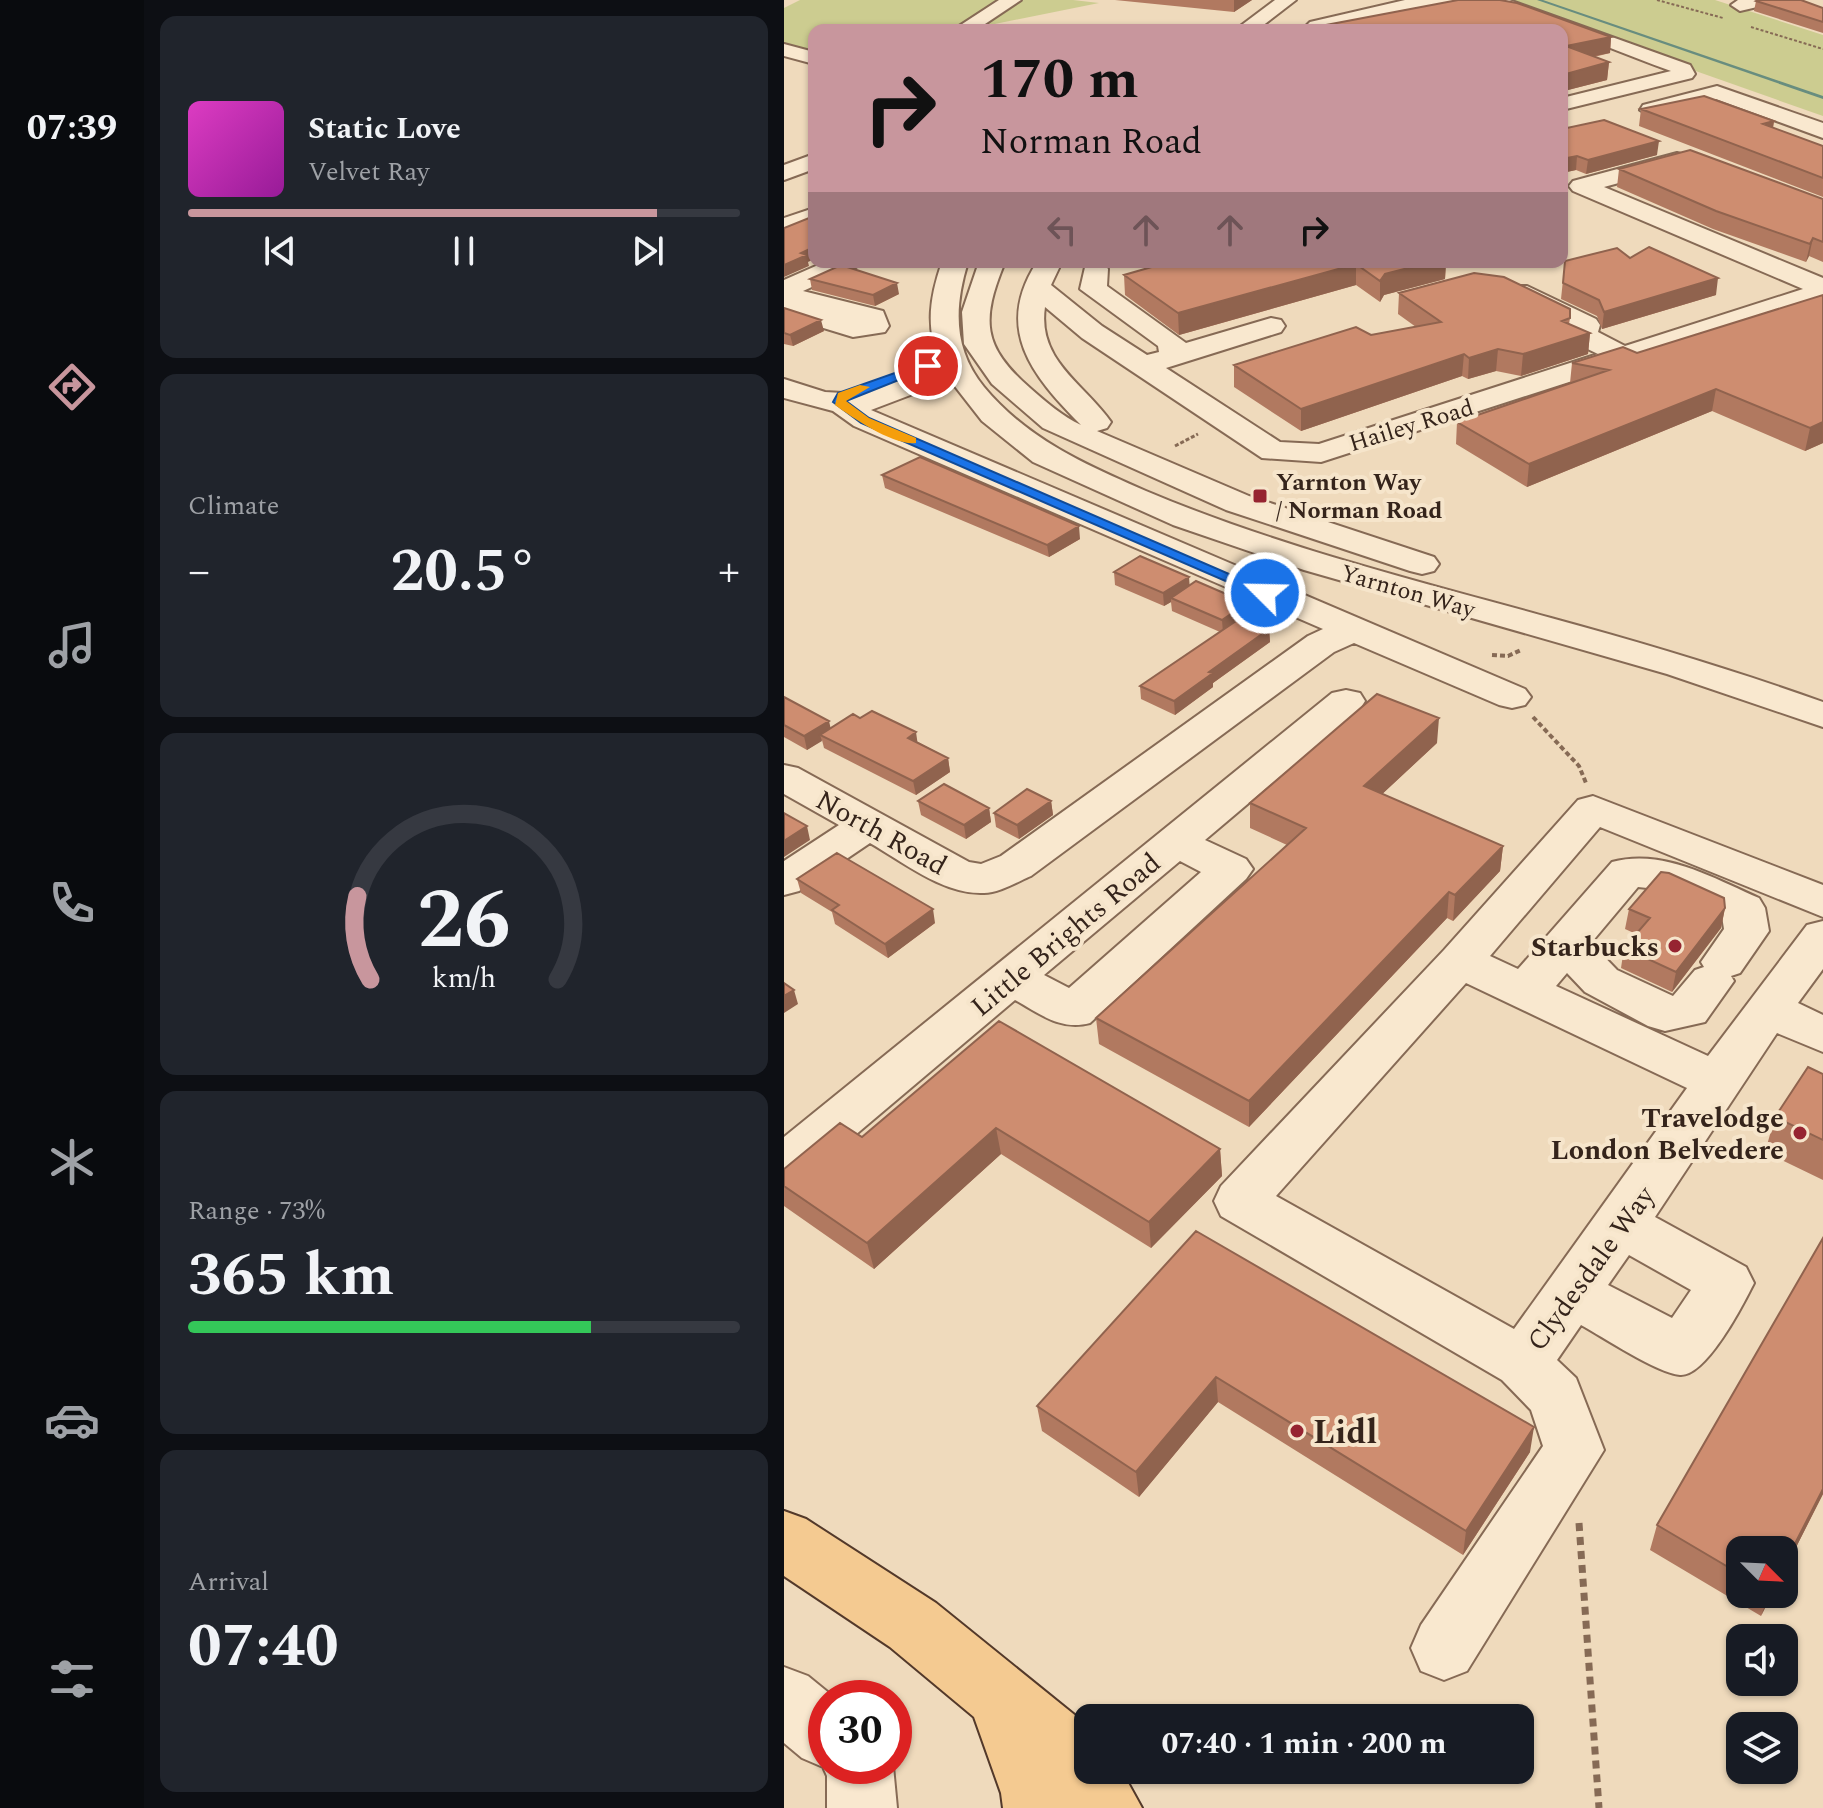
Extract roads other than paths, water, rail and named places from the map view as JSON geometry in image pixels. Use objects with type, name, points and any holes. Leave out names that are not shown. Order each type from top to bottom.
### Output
[{"type":"main road","points":[[784,1540],[913,1625],[998,1694],[1063,1749],[1107,1808]]},
{"type":"main road","points":[[998,1694],[1036,1793],[1038,1808]]},
{"type":"street","points":[[973,24],[1012,0]]},
{"type":"street","points":[[1740,5],[1764,0]]},
{"type":"street","points":[[1326,24],[1424,1],[1507,5],[1559,24]]},
{"type":"street","points":[[1257,24],[1295,4]]},
{"type":"street","points":[[1278,24],[1295,4]]},
{"type":"street","points":[[1568,27],[1683,69],[1685,74],[1568,103]]},
{"type":"street","points":[[784,50],[808,56]]},
{"type":"street","points":[[1626,117],[1717,92],[1823,131]]},
{"type":"street","points":[[1568,123],[1588,121]]},
{"type":"street","points":[[1660,144],[1698,159],[1581,186],[1821,293]]},
{"type":"street","points":[[784,173],[808,163]]},
{"type":"street","points":[[786,296],[836,268]]},
{"type":"street","name":"Yarnton Way","points":[[952,268],[943,288],[942,332],[955,366],[989,412],[1041,453],[1138,502],[1254,543],[1740,686],[1823,715]]},
{"type":"street","points":[[784,388],[817,400],[851,405],[900,381],[985,358],[977,342],[975,302],[989,268]]},
{"type":"street","points":[[1095,269],[1093,289],[1172,343],[1174,356]]},
{"type":"street","name":"Hailey Road","points":[[1043,274],[1092,332],[1273,451],[1321,453],[1467,397],[1644,350],[1821,293]]},
{"type":"street","name":"Hailey Road","points":[[1043,274],[1029,332],[1055,383],[1131,454]]},
{"type":"street","points":[[1644,350],[1615,322],[1497,275],[1586,325],[1583,336],[1644,350],[1684,370]]},
{"type":"street","points":[[1143,366],[1271,326]]},
{"type":"street","points":[[900,381],[942,332]]},
{"type":"street","name":"Yarnton Way","points":[[985,358],[1022,395],[1062,427],[1131,454],[1191,485],[1380,551],[1823,683]]},
{"type":"street","points":[[1184,392],[1223,380]]},
{"type":"street","points":[[900,381],[916,391],[944,400],[985,430],[1041,453]]},
{"type":"street","points":[[839,402],[865,420],[1359,634],[1460,657],[1512,697]]},
{"type":"street","points":[[1364,439],[1400,462]]},
{"type":"street","name":"North Road","points":[[784,777],[957,874],[984,879],[1016,866],[1321,644],[1359,634]]},
{"type":"street","name":"Little Brights Road","points":[[784,1166],[1346,701]]},
{"type":"street","points":[[1444,1648],[1574,1450],[1555,1396],[1522,1363],[1240,1201],[1460,961],[1593,809],[1823,902]]},
{"type":"street","points":[[784,881],[868,825]]},
{"type":"street","points":[[1011,978],[1073,1011],[1231,869],[1175,842]]},
{"type":"street","points":[[1525,992],[1565,944],[1627,872],[1674,877],[1743,908],[1747,931],[1688,1010],[1665,1014],[1601,981],[1565,944]]},
{"type":"street","name":"Clydesdale Way","points":[[1522,1363],[1574,1294],[1694,1121],[1716,1081],[1823,936]]},
{"type":"street","points":[[1460,961],[1716,1081]]},
{"type":"street","points":[[1768,1009],[1823,1035]]},
{"type":"street","points":[[1574,1294],[1681,1351],[1727,1283],[1622,1225]]},
{"type":"street","points":[[784,1700],[808,1719]]},
{"type":"street","points":[[861,1784],[862,1808]]},
{"type":"waterway","points":[[1539,0],[1823,98]]},
{"type":"place","name":"Yarnton Way / Norman Road","points":[[1260,496]]},
{"type":"place","name":"Starbucks","points":[[1675,946]]},
{"type":"place","name":"Travelodge London Belvedere","points":[[1800,1133]]},
{"type":"place","name":"Lidl","points":[[1297,1431]]}]
